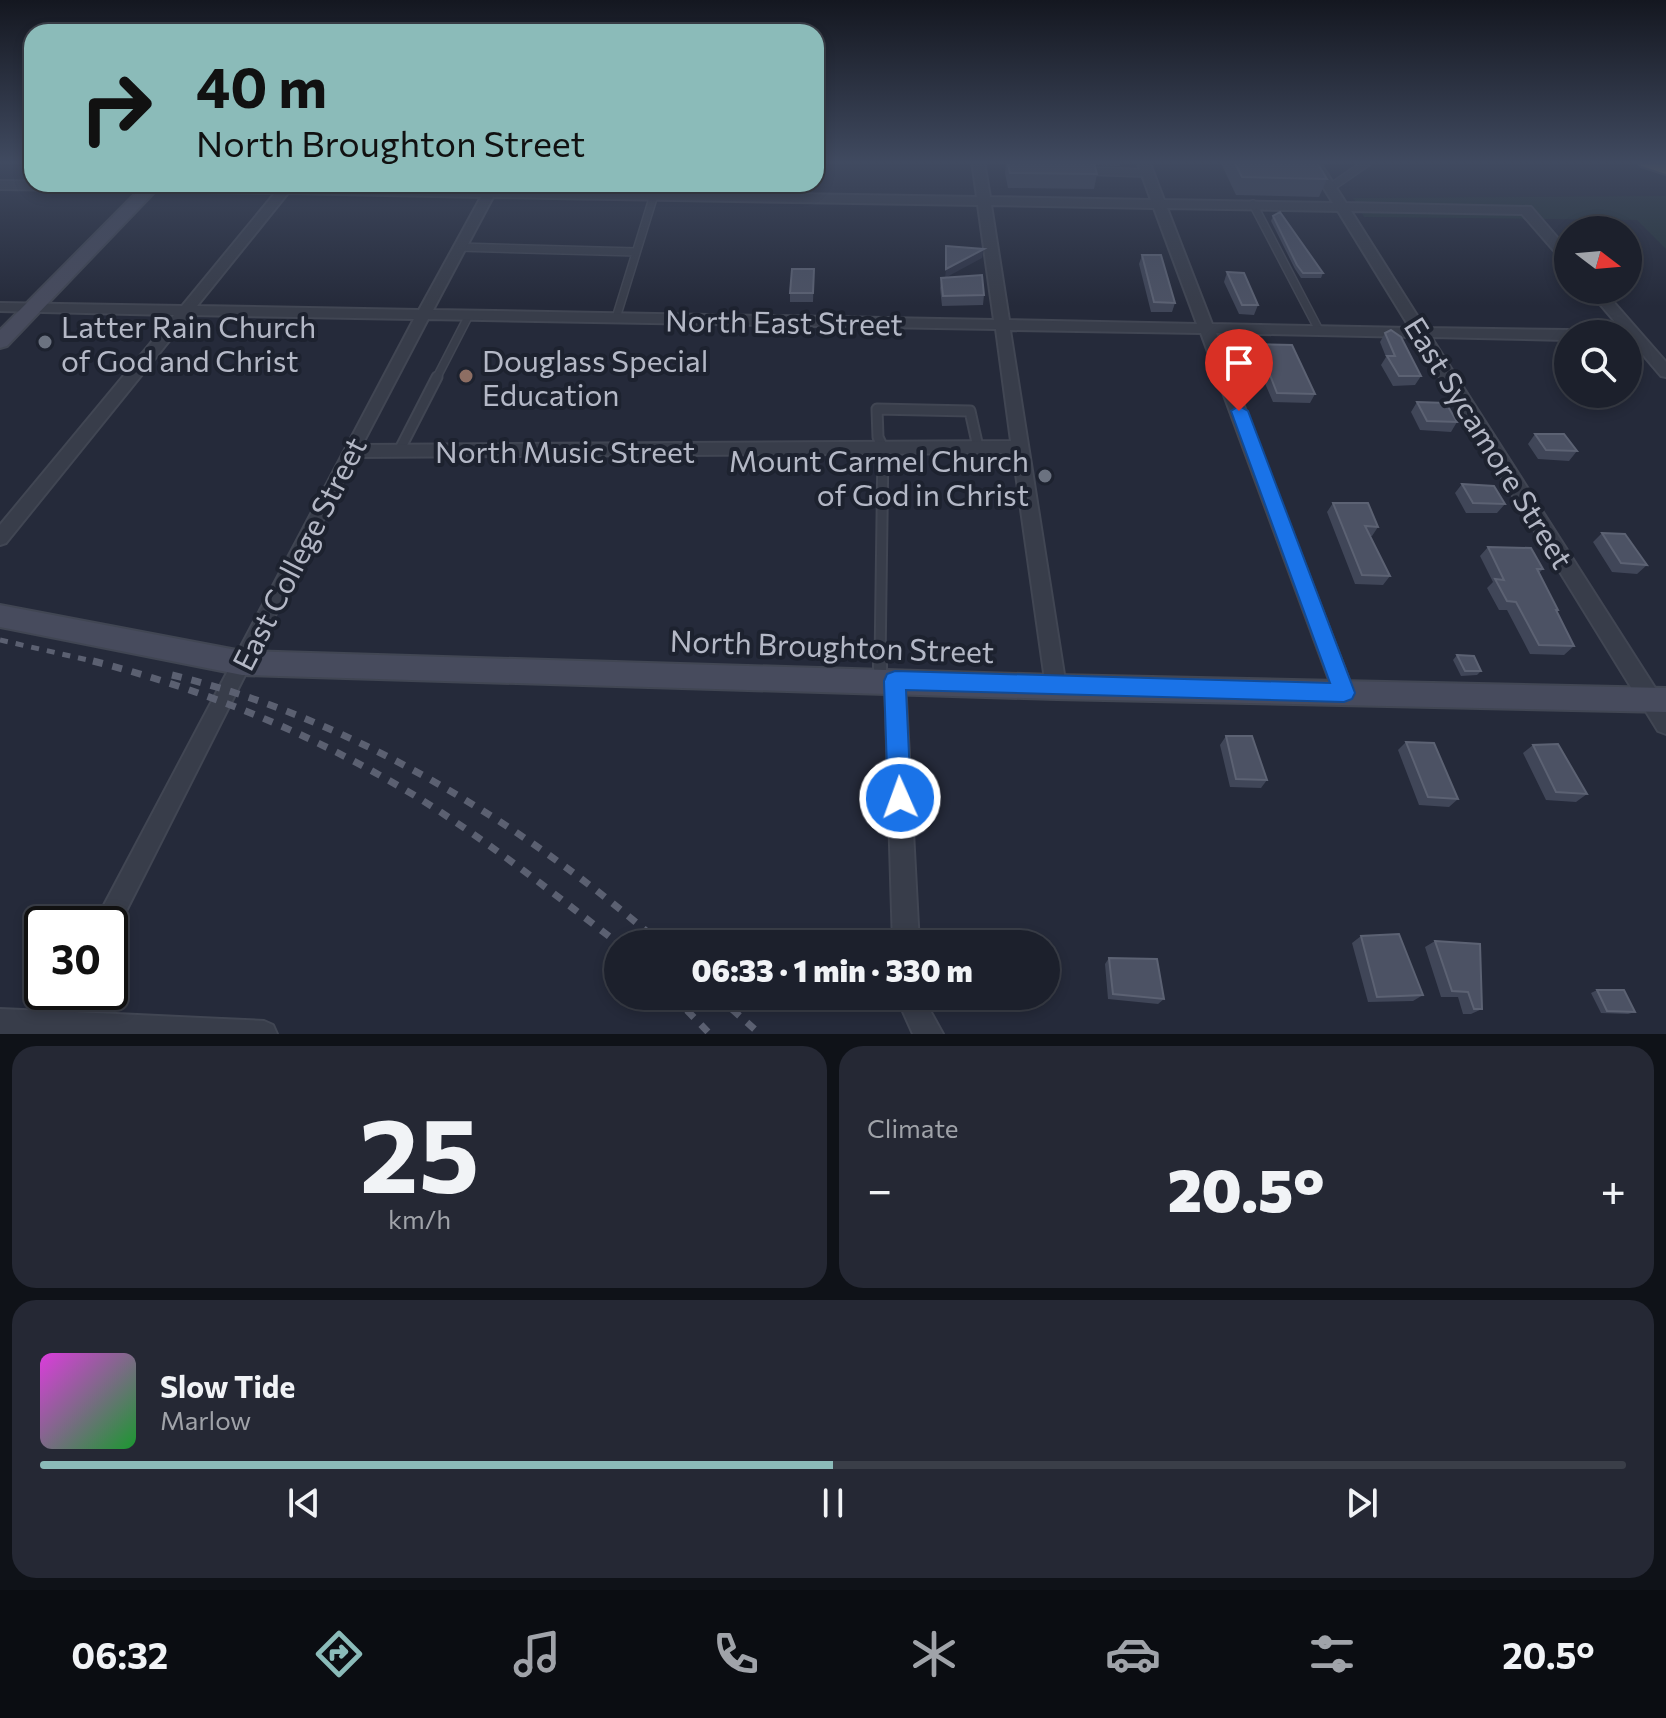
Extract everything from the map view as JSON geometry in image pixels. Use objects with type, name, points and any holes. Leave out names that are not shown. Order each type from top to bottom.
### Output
[{"type":"street","points":[[0,342],[130,209]]},
{"type":"street","points":[[0,538],[268,209]]},
{"type":"street","name":"East College Street","points":[[115,906],[350,451],[480,209]]},
{"type":"street","points":[[984,209],[1056,687]]},
{"type":"street","points":[[1162,209],[1344,693]]},
{"type":"street","name":"East Sycamore Street","points":[[1344,209],[1658,700],[1666,724]]},
{"type":"street","points":[[1492,209],[1526,210],[1554,242]]},
{"type":"street","points":[[1606,304],[1619,320]]},
{"type":"street","name":"North East Street","points":[[0,307],[1554,335]]},
{"type":"street","points":[[1642,347],[1666,372]]},
{"type":"street","name":"North Music Street","points":[[350,451],[1021,447]]},
{"type":"street","name":"North Broughton Street","points":[[0,616],[242,663],[1056,687],[1658,700]]},
{"type":"street","points":[[888,680],[905,930]]},
{"type":"street","points":[[51,1028],[60,1010]]},
{"type":"street","points":[[915,1010],[930,1034]]},
{"type":"street","points":[[0,1022],[51,1028],[264,1034]]},
{"type":"lane","points":[[616,318],[649,209]]},
{"type":"lane","points":[[1256,209],[1319,330]]},
{"type":"lane","points":[[459,247],[636,252]]},
{"type":"lane","points":[[399,451],[469,315]]},
{"type":"lane","points":[[888,680],[883,448],[878,437],[877,409],[970,411],[978,447]]},
{"type":"shaded area","points":[[1360,209],[1666,209],[1666,249],[1642,225],[1642,216],[1554,216],[1554,219],[1364,217]]},
{"type":"building","points":[[1280,212],[1323,273],[1303,273],[1297,265],[1273,216]]},
{"type":"building","points":[[946,246],[984,249],[946,269]]},
{"type":"building","points":[[1142,255],[1161,255],[1175,303],[1154,302]]},
{"type":"building","points":[[792,269],[814,269],[813,293],[790,293]]},
{"type":"building","points":[[1227,272],[1244,273],[1258,305],[1242,305]]},
{"type":"building","points":[[982,275],[984,295],[943,296],[941,278]]},
{"type":"building","points":[[1391,330],[1401,337],[1421,376],[1399,376],[1387,356],[1395,356],[1385,333]]},
{"type":"building","points":[[1252,344],[1292,345],[1315,394],[1277,393],[1263,357],[1258,357]]},
{"type":"building","points":[[1417,402],[1446,403],[1457,422],[1427,421]]},
{"type":"building","points":[[1535,434],[1564,434],[1577,451],[1546,450]]},
{"type":"building","points":[[1462,484],[1494,486],[1505,504],[1473,503]]},
{"type":"building","points":[[1333,503],[1368,503],[1378,527],[1365,526],[1390,576],[1362,575]]},
{"type":"building","points":[[1602,533],[1625,534],[1647,565],[1621,563]]},
{"type":"building","points":[[1488,547],[1531,548],[1543,569],[1537,569],[1574,646],[1539,645],[1516,602],[1507,601],[1495,579],[1504,580]]},
{"type":"building","points":[[1457,655],[1474,656],[1481,671],[1465,671]]},
{"type":"building","points":[[1226,736],[1252,736],[1267,780],[1236,779]]},
{"type":"building","points":[[1406,742],[1434,743],[1458,799],[1428,797]]},
{"type":"building","points":[[1558,744],[1587,794],[1556,792],[1533,745]]},
{"type":"building","points":[[1399,934],[1423,995],[1377,997],[1361,936]]},
{"type":"building","points":[[1435,941],[1480,944],[1482,1009],[1474,1009],[1468,992],[1452,991]]},
{"type":"building","points":[[1109,958],[1157,959],[1164,999],[1113,994]]},
{"type":"building","points":[[1597,990],[1624,990],[1635,1012],[1607,1011]]},
{"type":"railway","points":[[0,640],[96,662]]},
{"type":"railway","points":[[96,662],[101,663]]},
{"type":"railway","points":[[96,662],[219,701],[340,754],[417,797],[469,831],[604,932]]},
{"type":"railway","points":[[172,675],[239,694],[304,718],[369,747],[432,781],[552,857],[644,930]]},
{"type":"railway","points":[[687,1010],[710,1034]]},
{"type":"railway","points":[[733,1010],[760,1034]]},
{"type":"place","name":"Latter Rain Church of God and Christ","points":[[45,342]]},
{"type":"place","name":"Douglass Special Education","points":[[466,376]]},
{"type":"place","name":"Mount Carmel Church of God in Christ","points":[[1045,476]]},
{"type":"route","points":[[900,798],[895,681],[1344,693],[1239,411]]}]
